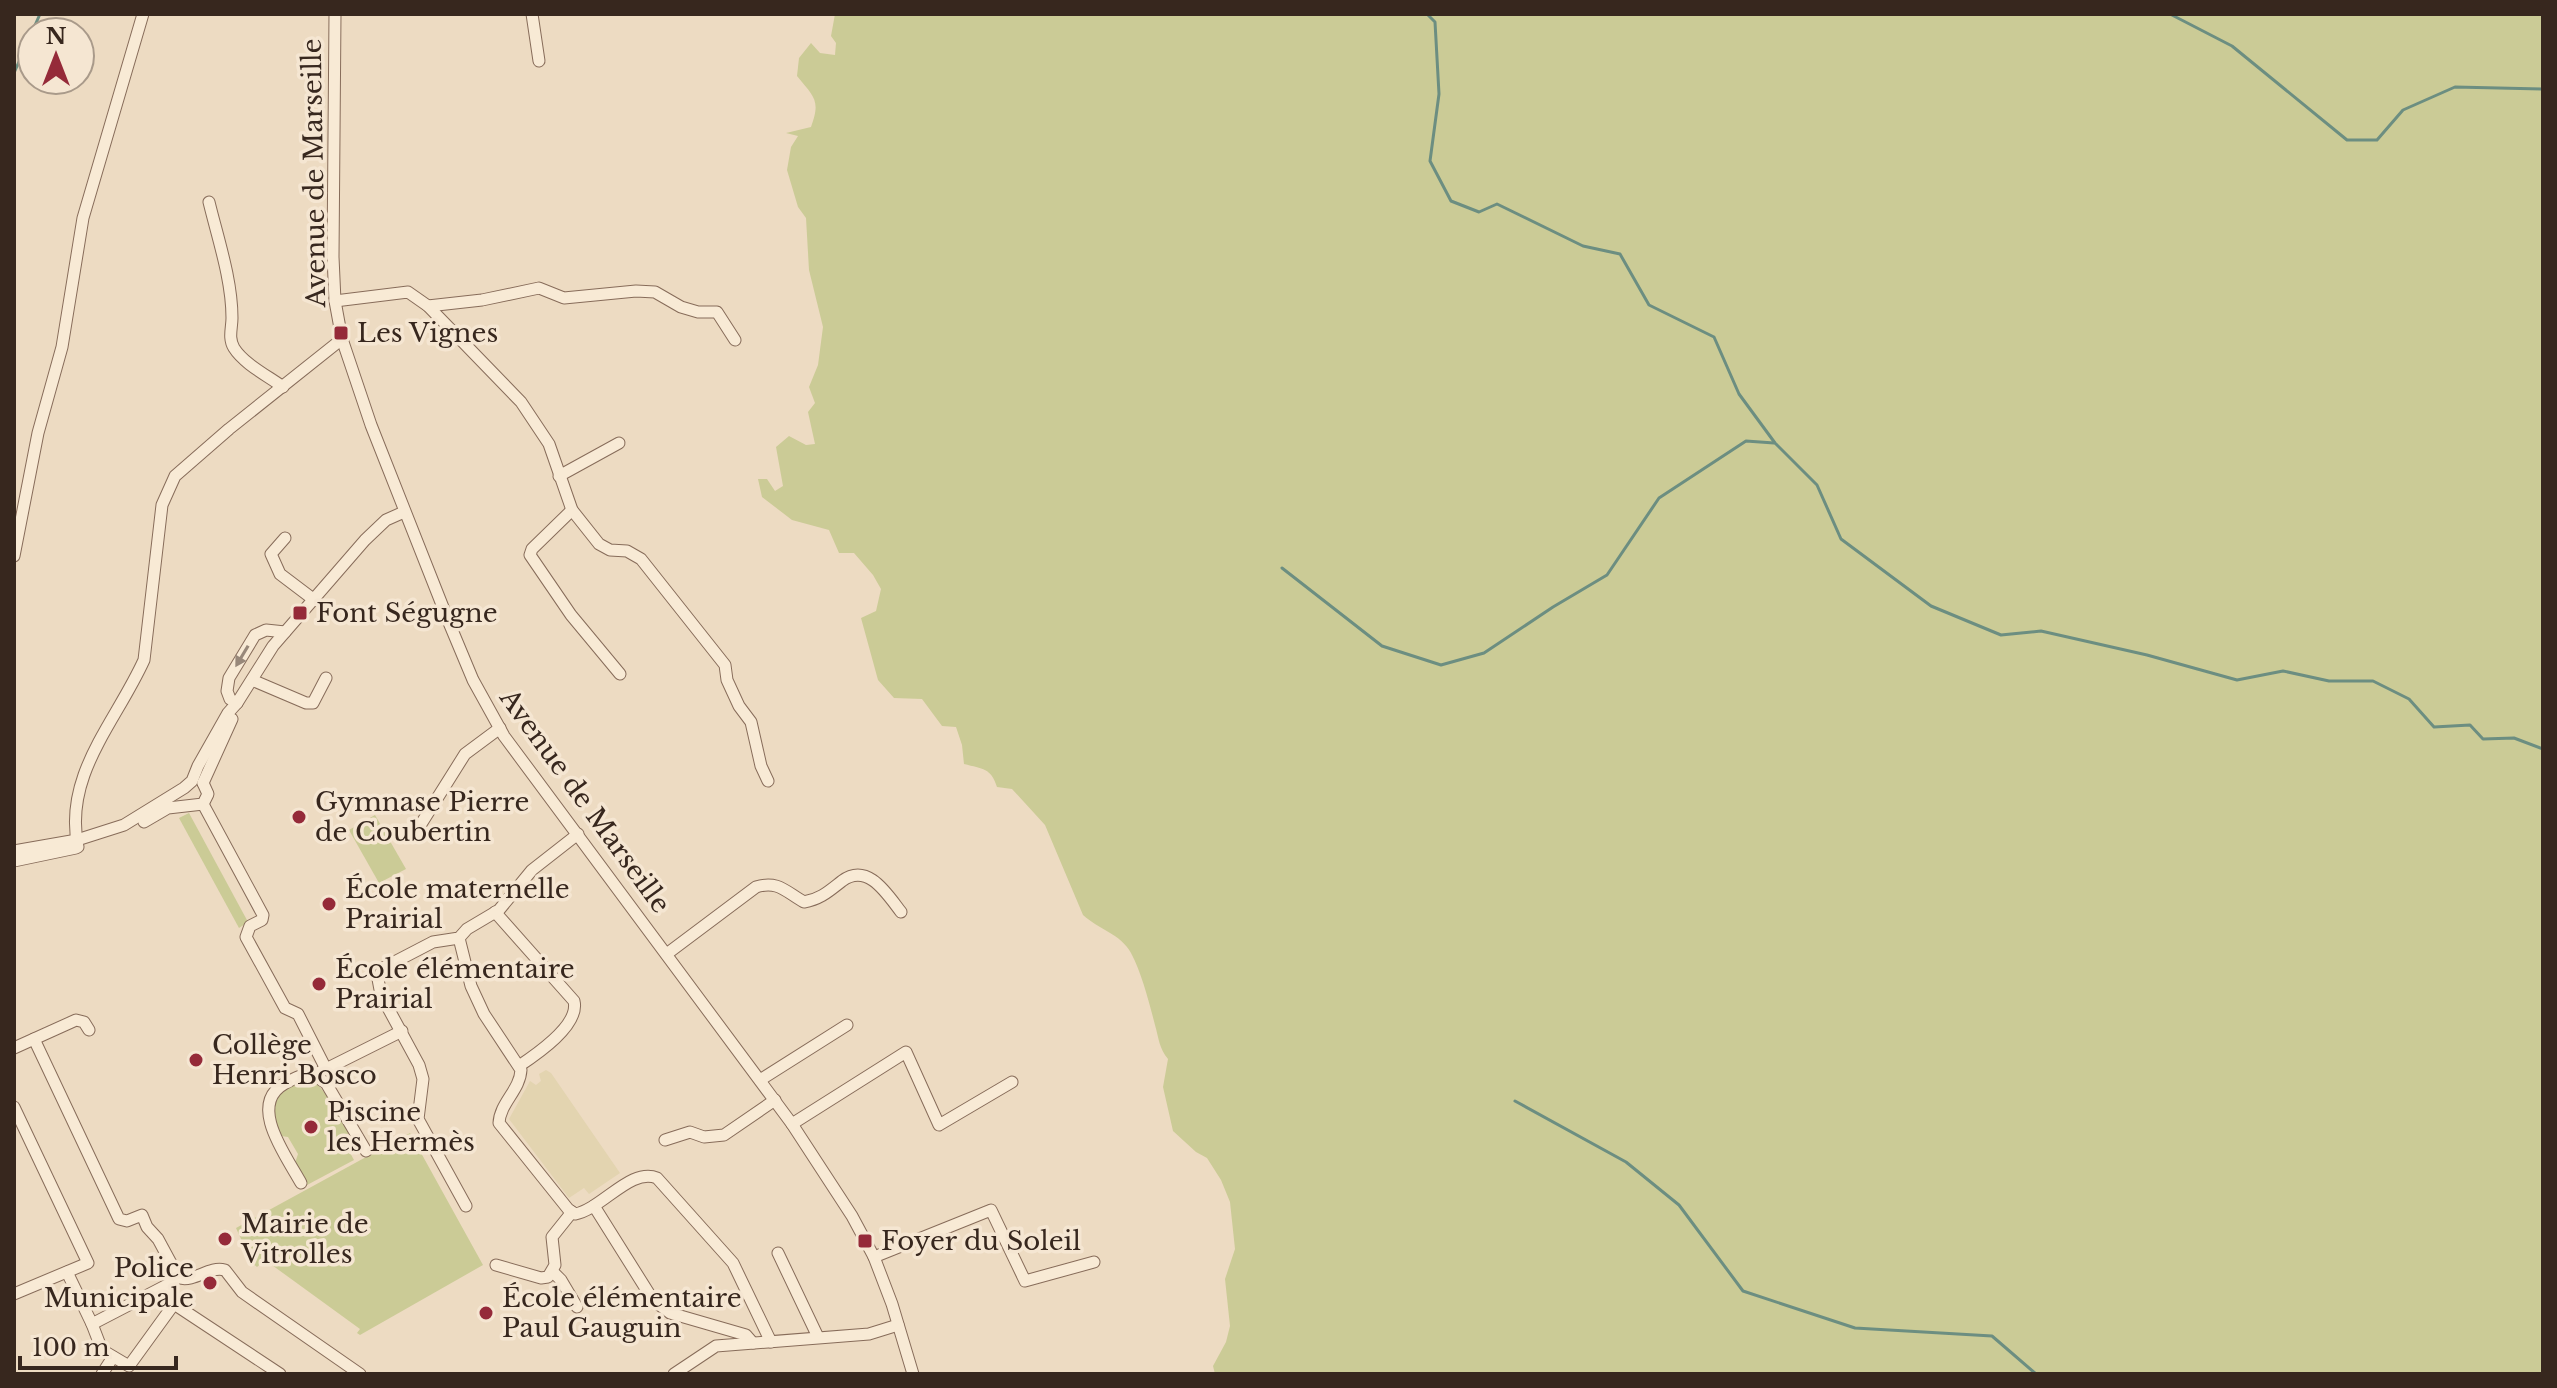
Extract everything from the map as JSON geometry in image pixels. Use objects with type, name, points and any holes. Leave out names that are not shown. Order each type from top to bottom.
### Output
[{"type":"street","points":[[14,556],[38,433],[62,347],[83,218],[143,14]]},
{"type":"street","name":"Avenue de Marseille","points":[[335,14],[335,301],[342,339],[404,512],[473,680],[500,728],[775,1100],[852,1216],[874,1257],[913,1374]]},
{"type":"street","points":[[532,14],[539,61]]},
{"type":"street","points":[[209,202],[226,275],[233,347],[283,387]]},
{"type":"street","points":[[428,306],[482,300],[539,288],[564,298],[655,292],[681,307],[698,312],[717,312],[735,340]]},
{"type":"street","points":[[335,301],[408,292],[428,306],[521,402],[549,444],[572,510],[599,544],[610,550],[627,551],[641,559],[725,665],[727,680],[739,706],[751,722],[761,766],[768,781]]},
{"type":"street","points":[[78,844],[74,812],[84,773],[93,749],[144,660],[162,505],[175,476],[342,339]]},
{"type":"street","points":[[559,476],[619,443]]},
{"type":"street","points":[[572,510],[532,549],[530,555],[571,615],[620,674]]},
{"type":"street","points":[[188,804],[183,797],[193,784],[198,766],[228,713],[285,632],[374,531],[386,520],[404,512]]},
{"type":"street","points":[[285,538],[271,554],[280,574],[313,599]]},
{"type":"street","points":[[237,703],[230,699],[227,691],[229,678],[255,635],[266,630],[285,632]]},
{"type":"street","points":[[252,680],[306,703],[313,703],[326,678]]},
{"type":"street","points":[[416,832],[465,754],[500,728]]},
{"type":"street","points":[[14,851],[78,844],[124,825],[193,784]]},
{"type":"street","points":[[14,861],[129,831],[168,808],[203,804],[208,794],[193,784]]},
{"type":"street","points":[[203,804],[263,915],[262,920],[250,926],[246,937],[285,1008],[298,1014],[326,1069]]},
{"type":"street","points":[[466,1206],[418,1119],[423,1079],[419,1065],[381,995],[378,979],[383,968],[433,942],[459,938],[467,929],[495,912],[532,870],[578,834]]},
{"type":"street","points":[[668,953],[756,887],[765,884],[777,885],[804,902],[815,900],[844,879],[862,876],[878,884],[901,912]]},
{"type":"street","points":[[495,912],[574,1001],[576,1008],[574,1016],[551,1043],[519,1066]]},
{"type":"street","points":[[459,938],[471,986],[484,1014],[519,1066],[521,1079],[500,1114],[499,1123],[572,1212]]},
{"type":"street","points":[[14,1048],[76,1020],[84,1022],[89,1030]]},
{"type":"street","points":[[760,1080],[847,1025]]},
{"type":"street","points":[[314,1075],[402,1031]]},
{"type":"street","points":[[34,1039],[116,1216],[127,1221],[142,1215],[147,1227],[158,1239],[174,1280],[174,1304],[129,1366],[102,1350],[67,1272]]},
{"type":"street","points":[[792,1124],[906,1052],[939,1125],[1012,1082]]},
{"type":"street","points":[[301,1183],[268,1120],[269,1104],[275,1089],[302,1074],[314,1075],[326,1083],[366,1151]]},
{"type":"street","points":[[665,1140],[690,1132],[704,1137],[724,1135],[775,1100]]},
{"type":"street","points":[[14,1107],[88,1263],[14,1294]]},
{"type":"street","points":[[572,1212],[585,1212],[635,1178],[648,1175],[657,1178],[733,1263],[771,1342]]},
{"type":"street","points":[[594,1206],[653,1300],[670,1313],[746,1335],[753,1343]]},
{"type":"street","points":[[874,1257],[991,1210],[1025,1281],[1094,1262]]},
{"type":"street","points":[[496,1265],[541,1278],[548,1277],[553,1272],[556,1257],[552,1237],[572,1212]]},
{"type":"street","points":[[778,1253],[818,1337]]},
{"type":"street","points":[[92,1324],[174,1280],[189,1280],[214,1268],[225,1270],[242,1292],[360,1374]]},
{"type":"street","points":[[553,1272],[577,1307]]},
{"type":"street","points":[[174,1304],[261,1368],[280,1374]]},
{"type":"street","points":[[674,1374],[716,1346],[869,1334],[898,1325]]},
{"type":"street","points":[[102,1374],[113,1357]]},
{"type":"shaded area","points":[[546,1070],[620,1173],[589,1194],[584,1188],[569,1198],[509,1119],[530,1081],[536,1085],[541,1081],[539,1074]]},
{"type":"green space","points":[[835,14],[2543,14],[2543,1374],[1215,1374],[1213,1366],[1226,1342],[1230,1326],[1225,1279],[1235,1249],[1230,1202],[1207,1158],[1173,1131],[1163,1087],[1168,1059],[1161,1047],[1145,988],[1131,953],[1115,936],[1083,915],[1045,825],[1012,789],[997,787],[989,773],[964,764],[956,727],[942,726],[922,699],[894,698],[878,680],[861,618],[876,611],[881,589],[873,575],[854,553],[839,553],[829,530],[792,520],[762,497],[758,479],[767,479],[775,491],[783,486],[776,447],[789,436],[806,445],[815,444],[808,412],[815,403],[809,387],[818,365],[823,327],[809,270],[806,218],[798,207],[787,170],[791,147],[798,136],[786,133],[811,127],[814,99],[797,76],[799,58],[811,43],[820,53],[835,55],[836,43],[831,36]]},
{"type":"green space","points":[[189,813],[248,922],[239,928],[179,818]]},
{"type":"green space","points":[[375,815],[406,869],[379,883],[349,830]]},
{"type":"green space","name":"Piscine les Hermès","points":[[304,1079],[314,1080],[328,1097],[349,1133],[342,1138],[354,1160],[307,1185],[295,1163],[298,1154],[288,1137],[281,1136],[273,1115],[275,1101],[280,1095]]},
{"type":"green space","points":[[410,1133],[483,1265],[360,1335],[357,1333],[360,1329],[265,1260],[257,1267],[252,1263],[236,1228]]},
{"type":"waterway","points":[[14,73],[40,14]]},
{"type":"waterway","points":[[1427,14],[1435,22],[1439,94],[1430,161],[1451,201],[1479,212],[1497,204],[1583,246],[1620,254],[1649,305],[1714,337],[1739,394],[1775,443],[1817,485],[1841,539],[1931,606],[2001,635],[2041,631],[2147,655],[2237,680],[2283,671],[2329,681],[2373,681],[2409,699],[2434,727],[2470,725],[2483,739],[2514,738],[2543,749]]},
{"type":"waterway","points":[[2170,14],[2232,46],[2347,140],[2377,140],[2403,110],[2455,87],[2543,89]]},
{"type":"waterway","points":[[1282,568],[1382,646],[1441,665],[1484,653],[1607,575],[1659,498],[1746,441],[1774,443]]},
{"type":"waterway","points":[[1515,1101],[1626,1162],[1679,1205],[1743,1291],[1855,1328],[1992,1336],[2036,1374]]},
{"type":"place","name":"Les Vignes","points":[[341,333]]},
{"type":"place","name":"Font Ségugne","points":[[300,613]]},
{"type":"place","name":"Gymnase Pierre de Coubertin","points":[[299,817]]},
{"type":"place","name":"École maternelle Prairial","points":[[329,904]]},
{"type":"place","name":"École élémentaire Prairial","points":[[319,984]]},
{"type":"place","name":"Collège Henri Bosco","points":[[196,1060]]},
{"type":"place","name":"Piscine les Hermès","points":[[311,1127]]},
{"type":"place","name":"Mairie de Vitrolles","points":[[225,1239]]},
{"type":"place","name":"Foyer du Soleil","points":[[865,1241]]},
{"type":"place","name":"Police Municipale","points":[[210,1283]]},
{"type":"place","name":"École élémentaire Paul Gauguin","points":[[486,1313]]}]
